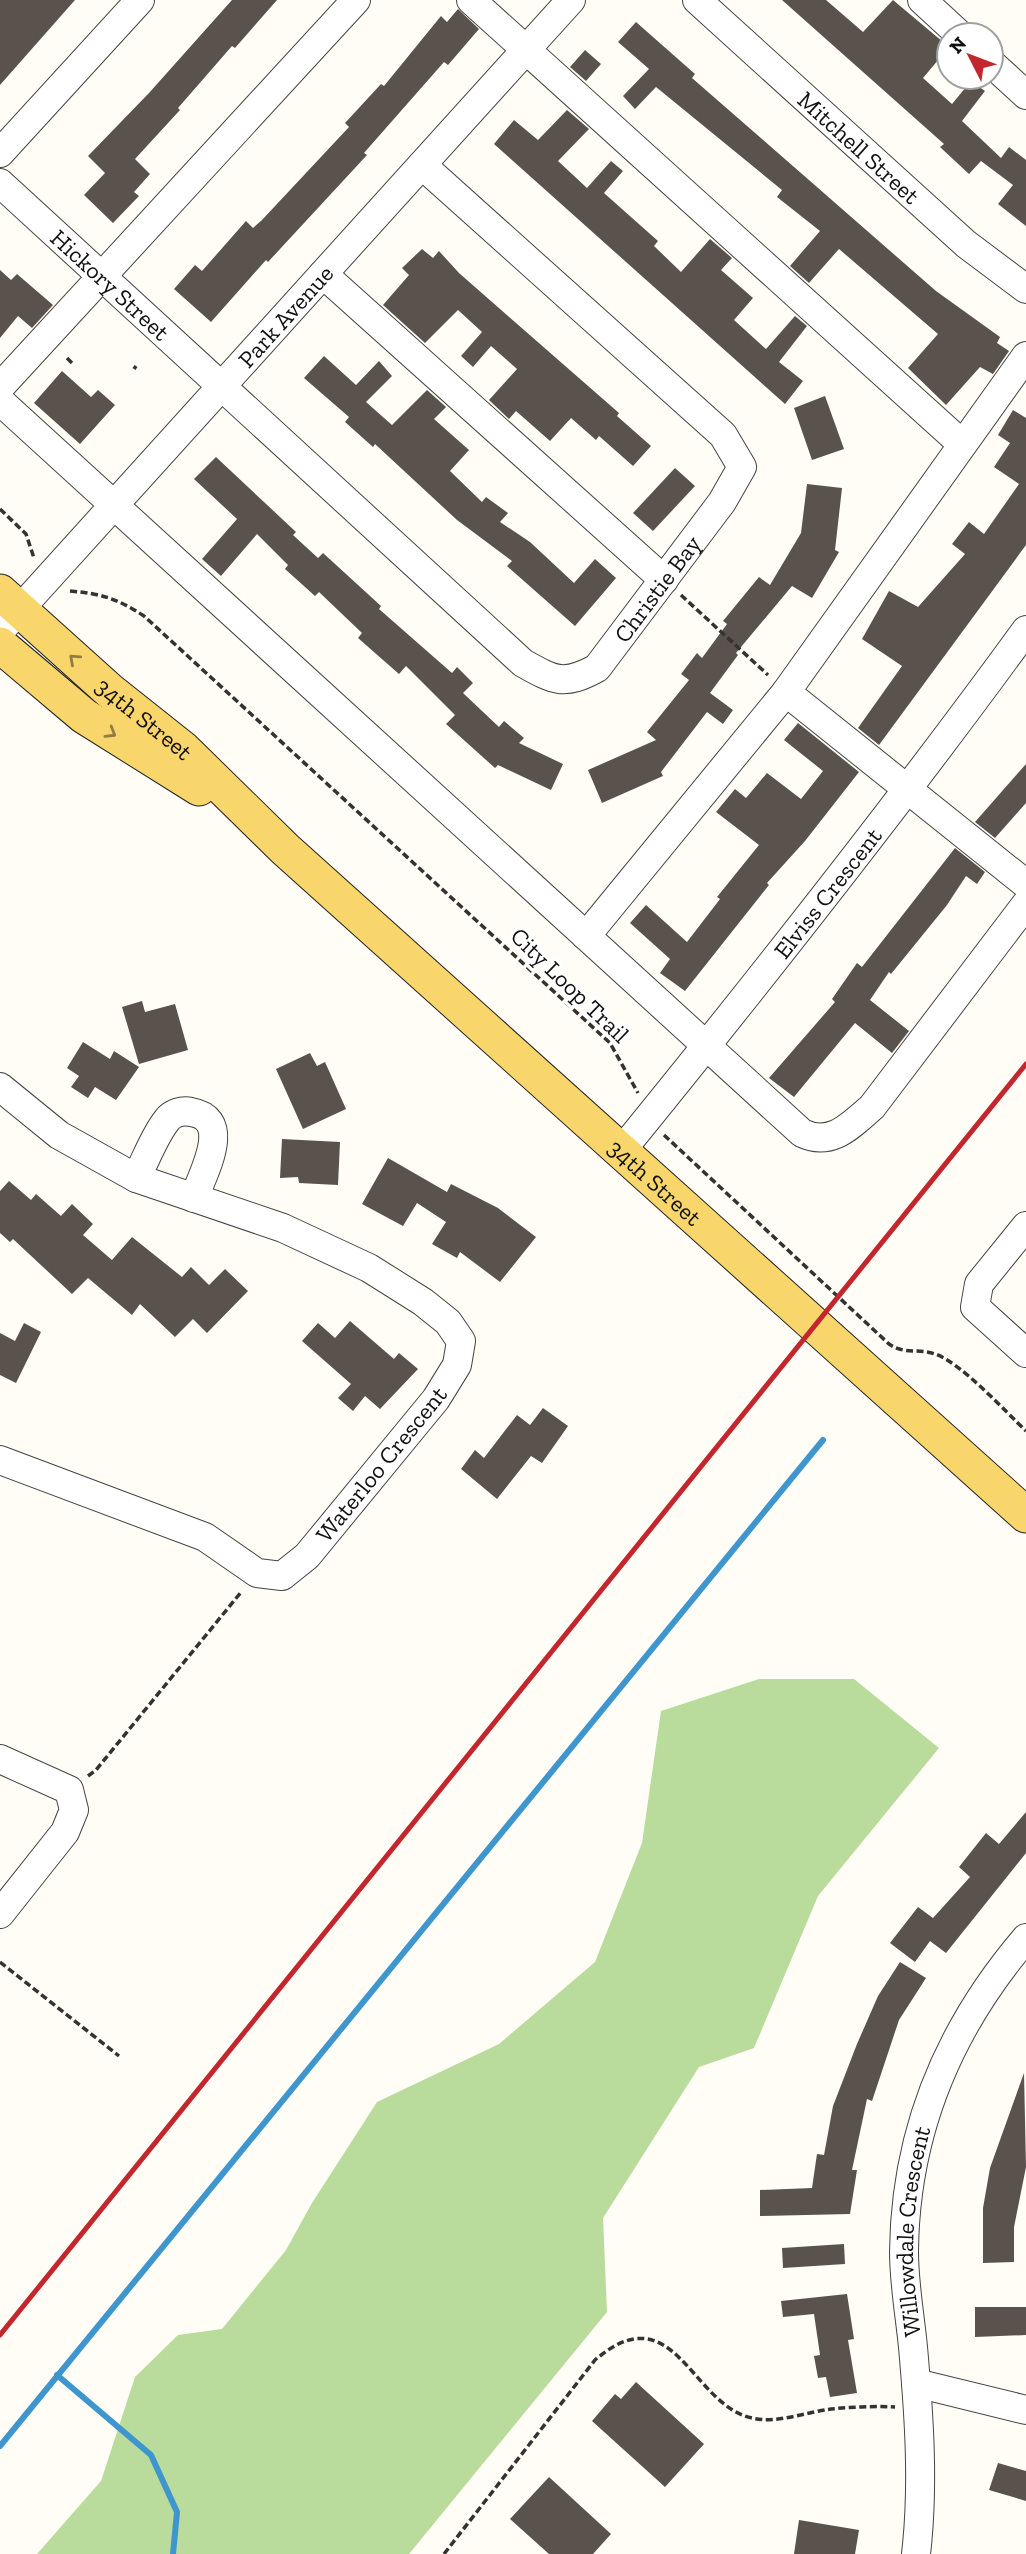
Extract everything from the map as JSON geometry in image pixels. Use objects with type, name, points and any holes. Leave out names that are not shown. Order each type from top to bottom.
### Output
[{"type":"main road","name":"34th Street","points":[[6,611],[183,749],[285,849],[1026,1515]]},
{"type":"main road","name":"34th Street","points":[[0,645],[84,716],[169,768],[285,849]]},
{"type":"street","points":[[0,153],[140,0]]},
{"type":"street","points":[[0,387],[356,0]]},
{"type":"street","points":[[471,0],[962,444]]},
{"type":"street","name":"Park Avenue","points":[[6,611],[114,505],[570,0]]},
{"type":"street","name":"Mitchell Street","points":[[697,0],[966,244],[1026,289]]},
{"type":"street","points":[[922,0],[945,21]]},
{"type":"street","points":[[1005,76],[1026,95]]},
{"type":"street","name":"Christie Bay","points":[[221,387],[523,663],[552,679],[574,680],[597,668],[722,502],[742,467],[723,435],[422,165]]},
{"type":"street","name":"Hickory Street","points":[[0,183],[104,276],[221,387]]},
{"type":"street","points":[[323,274],[664,580]]},
{"type":"street","points":[[586,936],[786,692],[1026,356]]},
{"type":"street","points":[[0,401],[707,1048],[802,1133],[815,1140],[830,1138],[872,1107],[1026,904]]},
{"type":"street","name":"Elviss Crescent","points":[[622,1150],[707,1048],[908,792],[1026,630]]},
{"type":"street","points":[[786,692],[1026,884]]},
{"type":"street","name":"Waterloo Crescent","points":[[0,1087],[59,1135],[136,1178],[283,1228],[369,1268],[448,1322],[461,1341],[457,1365],[436,1399],[307,1556],[282,1576],[257,1573]]},
{"type":"street","points":[[136,1178],[168,1118],[182,1110],[195,1112],[210,1120],[214,1129],[212,1149],[194,1198]]},
{"type":"street","points":[[1026,1226],[979,1284],[975,1307],[1026,1353]]},
{"type":"street","points":[[0,1460],[205,1537],[257,1573]]},
{"type":"street","points":[[0,1759],[69,1790],[74,1810],[65,1832],[0,1914]]},
{"type":"street","name":"Willowdale Crescent","points":[[916,2554],[919,2497],[916,2395],[904,2254],[907,2198],[917,2144],[936,2085],[959,2030],[992,1977],[1026,1938]]},
{"type":"street","points":[[916,2395],[1026,2410]]},
{"type":"path","points":[[67,358],[72,363]]},
{"type":"path","points":[[0,509],[26,534],[34,558]]},
{"type":"path","points":[[664,580],[786,692]]},
{"type":"path","name":"City Loop Trail","points":[[63,587],[71,592],[97,593],[122,602],[154,625],[610,1043],[622,1060],[649,1116],[686,1158],[889,1344],[900,1352],[935,1354],[952,1363],[1026,1431]]},
{"type":"path","points":[[69,1790],[96,1770],[257,1573]]},
{"type":"path","points":[[0,1962],[119,2056]]},
{"type":"path","points":[[444,2554],[595,2360],[619,2343],[636,2339],[660,2341],[731,2408],[753,2419],[916,2395]]},
{"type":"green space","points":[[759,1679],[854,1679],[939,1748],[818,1896],[754,2048],[699,2067],[603,2218],[607,2312],[409,2554],[37,2554],[101,2481],[135,2377],[178,2335],[222,2329],[286,2250],[312,2203],[377,2102],[499,2044],[595,1962],[642,1843],[661,1711]]},
{"type":"building","points":[[0,0],[75,0],[0,85]]},
{"type":"building","points":[[232,0],[277,0],[235,48],[232,46],[178,108],[180,110],[135,159],[150,174],[134,192],[139,196],[113,223],[84,195],[105,173],[88,156]]},
{"type":"building","points":[[782,0],[826,0],[863,32],[893,0],[935,35],[935,64],[923,78],[952,104],[963,91],[985,91],[962,121],[1001,158],[1009,147],[1026,160],[1026,226],[998,204],[1013,185],[981,161],[969,174],[940,147],[944,144]]},
{"type":"building","points":[[458,9],[479,29],[448,65],[444,62],[364,153],[367,155],[268,262],[266,260],[211,322],[174,289],[195,265],[202,271],[246,221],[253,228],[262,220],[349,127],[345,123],[381,84],[384,86],[441,16],[447,22]]},
{"type":"building","points":[[636,22],[695,74],[692,78],[936,291],[1000,337],[997,343],[1009,351],[993,374],[980,367],[946,405],[908,368],[938,334],[839,249],[809,283],[790,266],[820,231],[777,197],[782,190],[656,87],[635,109],[623,96],[649,69],[618,42]]},
{"type":"building","points":[[585,50],[601,64],[586,81],[570,67]]},
{"type":"building","points":[[567,110],[589,129],[558,161],[587,188],[611,161],[623,171],[604,193],[658,241],[654,246],[681,272],[710,239],[732,258],[721,270],[753,298],[734,320],[766,349],[795,316],[807,326],[779,362],[803,381],[785,404],[494,144],[514,120],[538,140]]},
{"type":"building","points":[[422,249],[433,258],[439,251],[459,273],[619,413],[617,416],[651,446],[633,466],[599,436],[596,440],[571,418],[550,441],[516,411],[509,419],[489,400],[517,369],[491,346],[473,367],[461,356],[482,332],[458,310],[425,343],[383,305],[409,275],[402,268]]},
{"type":"building","points":[[0,270],[11,280],[17,274],[53,305],[32,328],[18,316],[0,338]]},
{"type":"building","points":[[324,356],[356,385],[379,361],[392,376],[366,402],[392,425],[427,390],[446,407],[434,419],[469,450],[450,471],[482,502],[486,497],[508,513],[500,522],[530,542],[574,583],[595,559],[616,578],[575,626],[507,566],[512,561],[457,520],[375,444],[373,447],[345,422],[349,417],[304,378]]},
{"type":"building","points":[[62,371],[91,397],[98,390],[115,405],[80,444],[34,403]]},
{"type":"building","points":[[825,396],[844,449],[812,460],[794,408]]},
{"type":"building","points":[[1013,410],[1026,418],[1026,545],[879,745],[858,728],[902,666],[862,639],[889,591],[918,607],[965,554],[952,544],[969,522],[984,534],[1019,484],[994,467],[1010,443],[998,435]]},
{"type":"building","points":[[216,457],[296,532],[293,535],[318,558],[323,553],[381,606],[379,609],[452,673],[457,667],[473,683],[463,693],[499,727],[504,721],[524,738],[519,743],[563,764],[551,790],[498,765],[495,768],[446,724],[455,715],[406,666],[399,674],[358,638],[362,633],[319,592],[315,596],[285,569],[288,565],[257,534],[221,576],[202,559],[237,519],[194,479]]},
{"type":"building","points":[[675,468],[695,486],[653,531],[633,513]]},
{"type":"building","points":[[807,484],[842,488],[835,550],[839,552],[812,598],[792,586],[736,653],[738,655],[710,693],[733,710],[723,724],[707,712],[661,772],[663,776],[602,803],[588,770],[656,740],[647,732],[689,680],[681,674],[697,653],[702,658],[727,624],[723,621],[759,577],[770,585],[801,533]]},
{"type":"building","points":[[798,723],[859,772],[805,841],[767,883],[769,885],[685,991],[660,973],[670,959],[630,923],[646,905],[687,942],[720,899],[717,897],[759,845],[716,812],[735,789],[746,798],[767,773],[801,799],[823,771],[784,740]]},
{"type":"building","points":[[1026,764],[1026,803],[995,838],[975,822]]},
{"type":"building","points":[[955,848],[985,872],[977,884],[966,876],[947,905],[891,974],[889,972],[870,1000],[909,1031],[892,1053],[855,1023],[794,1097],[769,1078],[835,1002],[832,999],[857,963],[862,967]]},
{"type":"building","points":[[142,1001],[145,1012],[175,1004],[188,1050],[139,1064],[122,1007]]},
{"type":"building","points":[[83,1042],[110,1059],[114,1051],[139,1067],[116,1100],[95,1087],[88,1098],[71,1087],[79,1076],[67,1068]]},
{"type":"building","points":[[310,1053],[317,1066],[325,1062],[346,1109],[303,1129],[276,1069]]},
{"type":"building","points":[[282,1139],[340,1142],[338,1185],[299,1183],[298,1177],[280,1178]]},
{"type":"building","points":[[388,1158],[447,1192],[451,1184],[498,1208],[536,1237],[500,1282],[460,1252],[457,1258],[432,1244],[446,1222],[417,1203],[403,1226],[362,1204]]},
{"type":"building","points":[[9,1181],[31,1200],[36,1194],[61,1216],[72,1204],[93,1224],[83,1235],[112,1260],[132,1237],[182,1277],[191,1267],[209,1285],[225,1269],[248,1291],[207,1333],[193,1319],[175,1337],[140,1304],[132,1315],[88,1278],[72,1294],[13,1239],[10,1242],[0,1233],[0,1191]]},
{"type":"building","points":[[350,1321],[394,1359],[399,1353],[418,1369],[380,1409],[365,1396],[353,1411],[338,1398],[351,1384],[302,1341],[318,1323],[335,1338]]},
{"type":"building","points":[[24,1323],[41,1332],[16,1383],[0,1375],[0,1333],[15,1341]]},
{"type":"building","points":[[543,1408],[568,1426],[542,1463],[531,1456],[497,1499],[461,1469],[475,1450],[484,1458],[517,1415],[530,1425]]},
{"type":"building","points":[[1026,1812],[1026,1853],[946,1953],[930,1941],[915,1962],[890,1943],[918,1907],[933,1918],[970,1877],[959,1867],[986,1833],[999,1844]]},
{"type":"building","points":[[900,1962],[926,1978],[899,2020],[872,2101],[867,2099],[852,2170],[857,2170],[850,2214],[760,2216],[760,2190],[812,2188],[817,2154],[824,2155],[833,2106],[857,2044],[878,1996]]},
{"type":"building","points":[[1024,2073],[1026,2167],[1014,2227],[1014,2262],[983,2263],[983,2208],[990,2168]]},
{"type":"building","points":[[844,2244],[845,2264],[783,2268],[782,2248]]},
{"type":"building","points":[[847,2294],[854,2339],[848,2340],[857,2393],[830,2397],[826,2377],[818,2378],[814,2356],[820,2355],[814,2314],[783,2317],[781,2301]]},
{"type":"building","points":[[975,2307],[1026,2307],[1026,2335],[975,2337]]},
{"type":"building","points":[[636,2382],[704,2444],[665,2487],[592,2421],[615,2394],[621,2399]]},
{"type":"building","points":[[998,2463],[1026,2471],[1026,2501],[989,2490]]},
{"type":"building","points":[[549,2477],[611,2534],[593,2554],[549,2554],[510,2519]]},
{"type":"building","points":[[799,2520],[859,2530],[855,2554],[794,2554]]},
{"type":"waterway","points":[[0,2446],[823,1440]]},
{"type":"waterway","points":[[57,2375],[151,2455],[177,2512],[173,2554]]},
{"type":"railway","points":[[0,2335],[1026,1064]]}]
